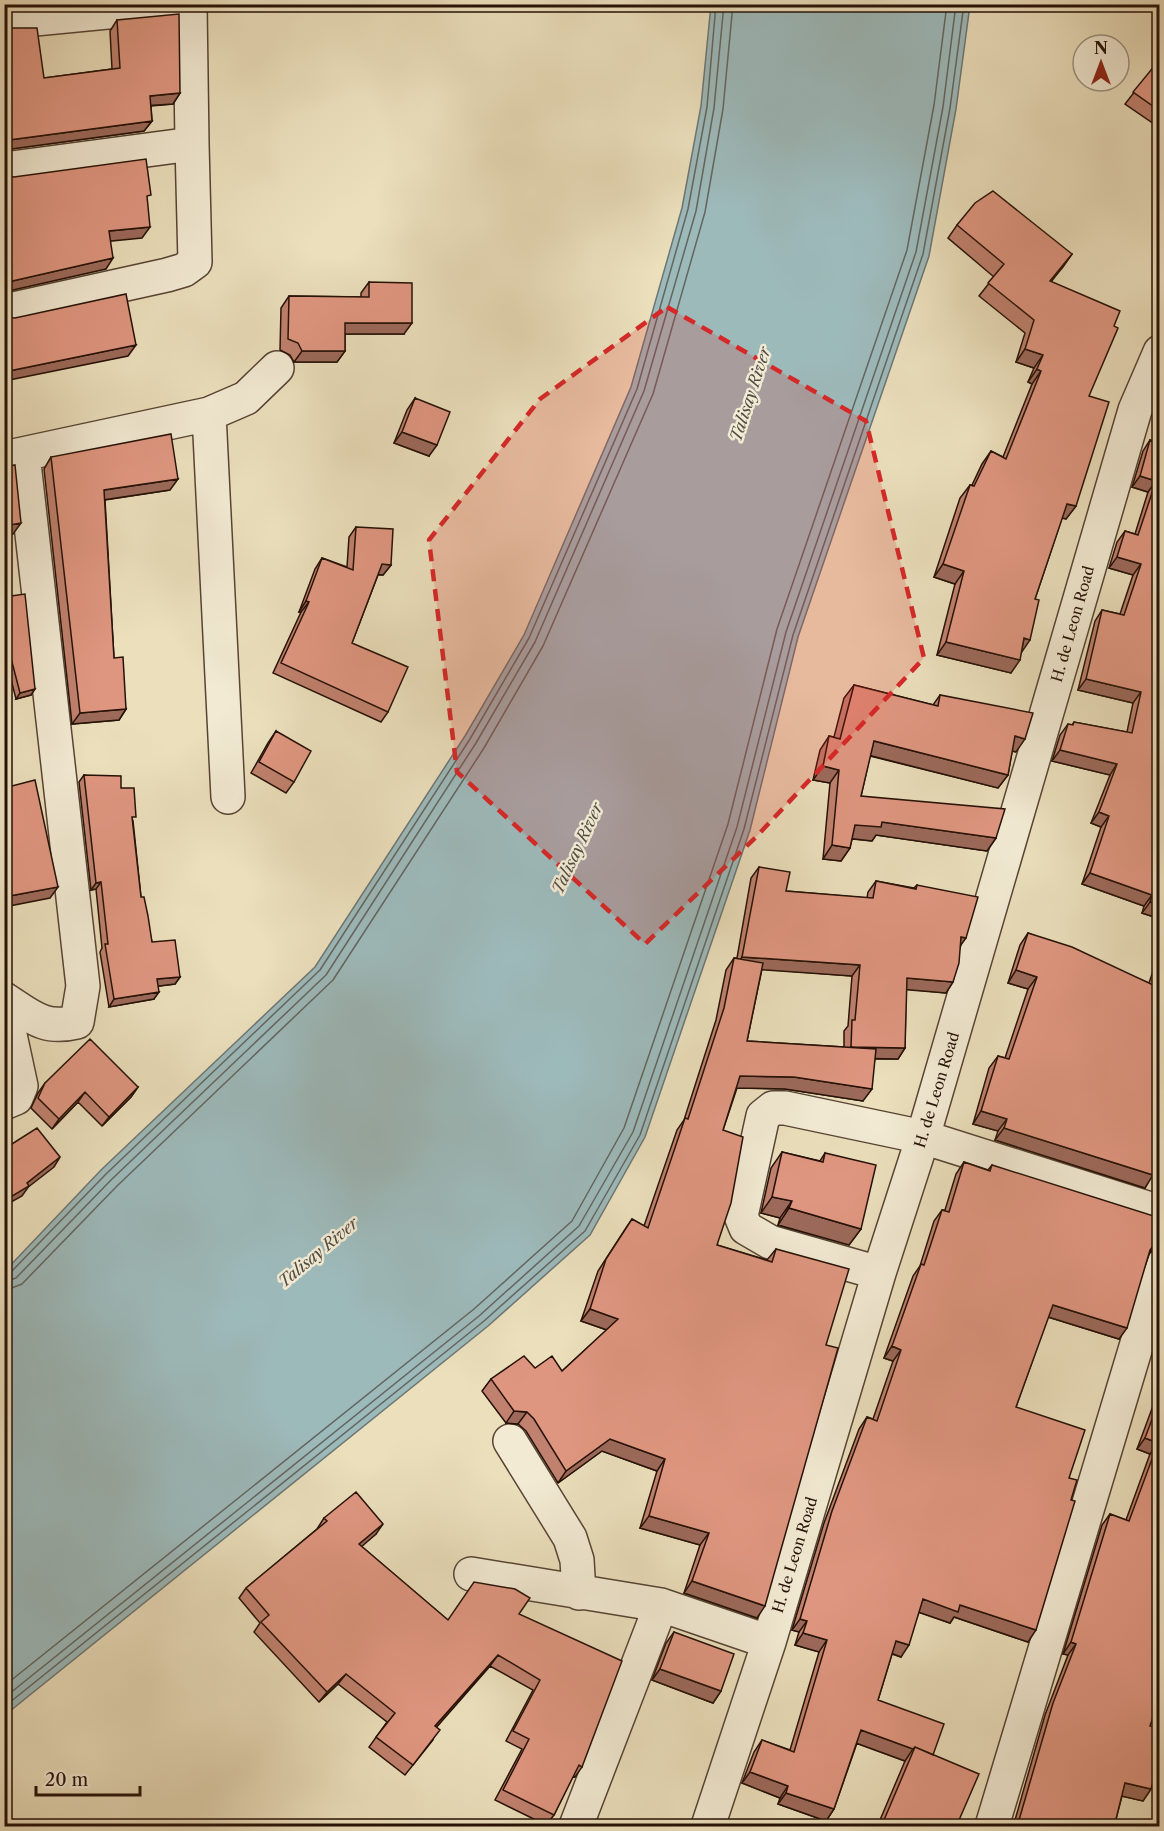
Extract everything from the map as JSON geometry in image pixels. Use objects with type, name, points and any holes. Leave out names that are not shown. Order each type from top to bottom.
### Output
[{"type":"street","points":[[4,22],[190,5],[195,261],[184,270],[4,311]]},
{"type":"street","points":[[4,169],[192,144]]},
{"type":"street","name":"H. de Leon Road","points":[[708,1827],[769,1642],[879,1274],[923,1137],[1131,421],[1160,352]]},
{"type":"street","points":[[4,999],[33,1017],[56,1027],[78,1022],[83,986],[14,456],[209,414],[246,398],[277,368]]},
{"type":"street","points":[[209,414],[228,797]]},
{"type":"street","points":[[4,1007],[21,1086],[16,1098],[4,1103]]},
{"type":"street","points":[[879,1274],[770,1242],[746,1228],[741,1216],[763,1116],[773,1108],[785,1108],[923,1137],[1160,1212]]},
{"type":"street","points":[[992,1827],[1160,1268]]},
{"type":"street","points":[[510,1441],[570,1538],[577,1560],[579,1593]]},
{"type":"street","points":[[471,1574],[661,1605],[769,1642]]},
{"type":"street","points":[[576,1827],[661,1605]]},
{"type":"highlighted area","points":[[667,307],[866,421],[924,658],[756,837],[645,944],[457,772],[429,540],[540,399]]},
{"type":"water","name":"Talisay River","points":[[711,5],[970,5],[956,109],[929,256],[798,637],[750,830],[645,1137],[590,1235],[488,1326],[5,1715],[5,1271],[101,1170],[315,967],[465,736],[524,635],[631,387],[682,208],[701,106]]},
{"type":"building","points":[[179,14],[180,93],[150,96],[152,121],[4,142],[4,28],[37,28],[44,78],[120,68],[117,20]]},
{"type":"building","points":[[1160,59],[1160,111],[1133,92]]},
{"type":"building","points":[[146,159],[151,195],[147,196],[150,227],[109,231],[113,258],[4,283],[4,175],[14,177]]},
{"type":"building","points":[[993,191],[1072,254],[1050,281],[1120,311],[1114,326],[1118,328],[1089,396],[1109,402],[1076,506],[1067,504],[1035,599],[1039,600],[1030,640],[1024,638],[1020,660],[946,642],[964,571],[943,564],[970,485],[974,486],[991,451],[1006,459],[1041,371],[1037,369],[1043,355],[1025,349],[1034,320],[988,283],[1004,264],[957,225],[975,203]]},
{"type":"building","points":[[369,282],[412,283],[412,323],[345,323],[345,351],[302,351],[298,343],[288,339],[289,296],[369,297]]},
{"type":"building","points":[[126,294],[136,345],[4,372],[4,317],[15,318]]},
{"type":"building","points":[[415,398],[450,412],[437,445],[402,432]]},
{"type":"building","points":[[171,434],[178,479],[104,490],[114,658],[123,657],[126,709],[80,713],[51,457]]},
{"type":"building","points":[[1150,440],[1159,443],[1160,440],[1160,905],[1150,902],[1152,895],[1090,873],[1109,816],[1099,812],[1117,764],[1060,750],[1068,724],[1073,725],[1074,722],[1132,733],[1141,692],[1086,679],[1102,610],[1124,615],[1141,564],[1117,557],[1125,531],[1138,535],[1156,481],[1140,476]]},
{"type":"building","points":[[15,465],[21,523],[4,526],[4,467]]},
{"type":"building","points":[[356,527],[393,529],[391,565],[382,564],[352,643],[408,667],[388,712],[281,663],[309,602],[306,601],[322,558],[353,570]]},
{"type":"building","points":[[25,594],[35,689],[20,693],[4,631],[4,597]]},
{"type":"building","points":[[854,685],[938,706],[940,695],[1033,713],[1025,739],[1015,736],[1008,775],[874,741],[861,796],[1005,809],[996,838],[882,822],[881,827],[855,825],[850,848],[832,845],[839,770],[823,766],[829,736],[840,739]]},
{"type":"building","points":[[276,731],[311,751],[294,782],[259,762]]},
{"type":"building","points":[[84,775],[121,776],[121,788],[134,788],[136,817],[132,817],[141,897],[144,897],[152,942],[175,940],[180,977],[157,979],[159,992],[114,999],[105,944],[108,944],[101,882],[96,883]]},
{"type":"building","points":[[35,780],[58,887],[4,897],[4,788]]},
{"type":"building","points":[[759,867],[790,872],[786,891],[873,898],[876,881],[916,889],[917,885],[978,897],[966,938],[961,937],[959,963],[953,982],[907,978],[905,1048],[851,1047],[852,1020],[855,1020],[860,965],[742,957]]},
{"type":"building","points":[[1028,933],[1072,947],[1153,985],[1160,965],[1160,1158],[1153,1175],[1004,1128],[1007,1119],[981,1111],[998,1056],[1009,1059],[1037,977],[1016,970]]},
{"type":"building","points":[[734,958],[763,963],[747,1041],[876,1049],[872,1089],[794,1077],[740,1076],[723,1130],[743,1137],[731,1203],[717,1245],[772,1262],[776,1249],[849,1269],[826,1345],[838,1348],[765,1606],[692,1581],[709,1533],[649,1516],[665,1459],[610,1439],[566,1471],[534,1419],[527,1412],[514,1411],[491,1379],[524,1356],[535,1368],[552,1356],[562,1371],[618,1319],[590,1309],[606,1259],[632,1219],[648,1228],[685,1118],[688,1119],[724,1008]]},
{"type":"building","points":[[90,1039],[138,1087],[109,1117],[85,1092],[59,1119],[38,1098],[45,1083]]},
{"type":"building","points":[[37,1128],[60,1157],[27,1183],[29,1186],[4,1201],[4,1149]]},
{"type":"building","points":[[782,1152],[823,1162],[825,1153],[876,1165],[861,1229],[789,1208],[792,1201],[772,1197]]},
{"type":"building","points":[[964,1162],[990,1171],[992,1165],[1160,1218],[1160,1240],[1150,1250],[1127,1328],[1053,1305],[1016,1407],[1085,1430],[1069,1478],[1077,1480],[1071,1500],[1075,1501],[1036,1630],[960,1605],[958,1612],[923,1599],[909,1645],[896,1641],[878,1700],[944,1724],[933,1755],[861,1730],[834,1809],[786,1793],[788,1786],[750,1772],[762,1740],[794,1752],[827,1640],[803,1633],[807,1621],[800,1619],[832,1511],[867,1417],[877,1421],[901,1350],[892,1346],[921,1264],[924,1265],[942,1210],[949,1212]]},
{"type":"building","points":[[1160,1398],[1160,1698],[1150,1726],[1160,1728],[1160,1754],[1151,1789],[1125,1783],[1114,1827],[1017,1827],[1053,1703],[1076,1644],[1071,1642],[1110,1514],[1129,1521],[1158,1443],[1145,1438]]},
{"type":"building","points":[[356,1492],[383,1524],[359,1544],[448,1620],[474,1582],[515,1589],[530,1598],[519,1614],[622,1661],[582,1767],[579,1765],[554,1815],[503,1790],[529,1739],[513,1731],[540,1680],[498,1655],[435,1726],[440,1730],[413,1765],[376,1737],[395,1713],[346,1674],[327,1692],[261,1622],[269,1615],[246,1588],[327,1521],[324,1518]]},
{"type":"building","points":[[674,1632],[734,1654],[721,1691],[660,1669]]},
{"type":"building","points":[[915,1747],[979,1774],[956,1827],[901,1827],[884,1820]]}]
